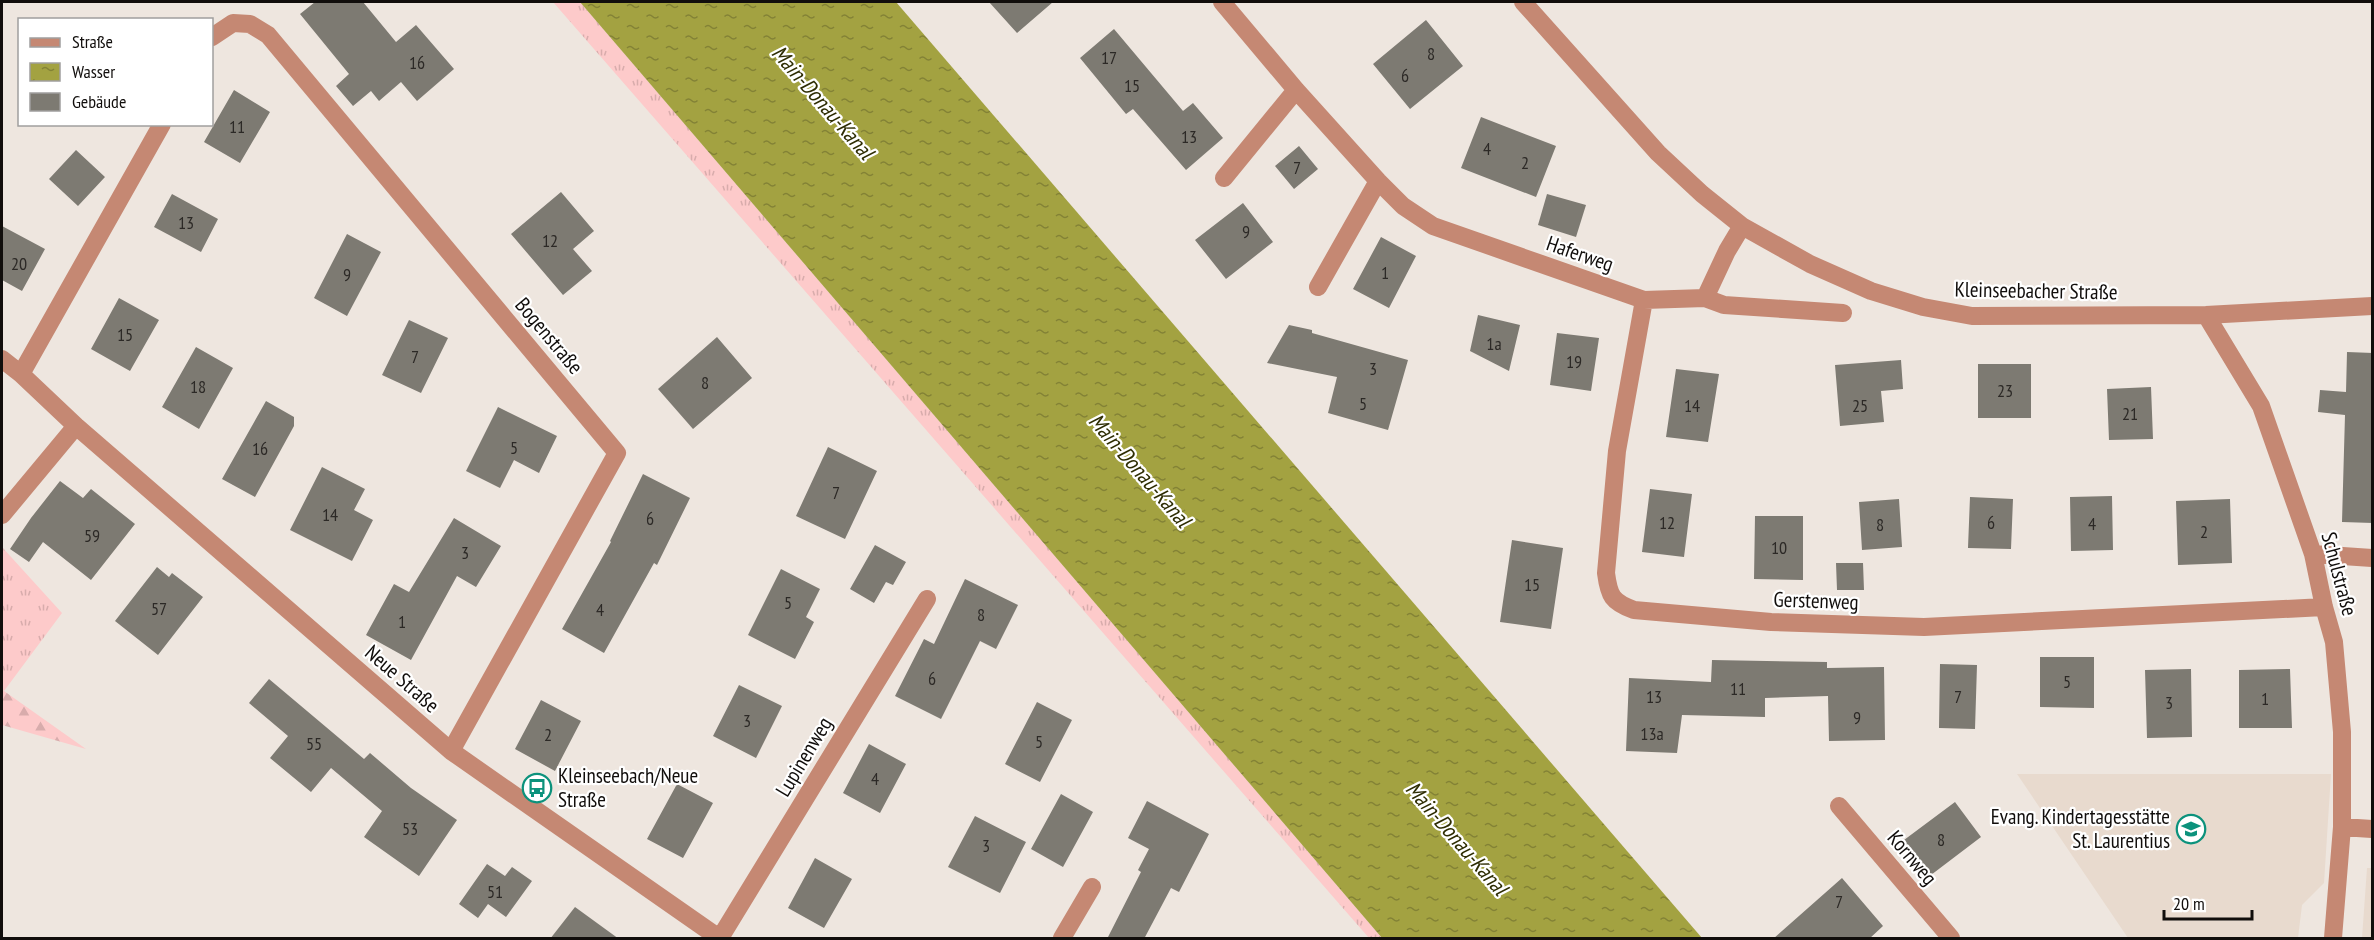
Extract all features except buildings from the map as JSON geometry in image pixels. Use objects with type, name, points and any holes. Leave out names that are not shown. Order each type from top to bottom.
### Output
[{"type":"street","name":"Haferweg","points":[[1222,2],[1296,90],[1378,181],[1403,206],[1433,226],[1644,300],[1705,298],[1724,305],[1843,313]]},
{"type":"street","name":"Kleinseebacher Straße","points":[[1523,2],[1658,153],[1702,194],[1742,226],[1810,264],[1871,291],[1923,307],[1972,316],[2206,315],[2373,306]]},
{"type":"street","name":"Bogenstraße","points":[[213,37],[233,22],[250,24],[268,35],[618,453],[451,751]]},
{"type":"street","points":[[1224,178],[1296,90]]},
{"type":"street","points":[[21,374],[161,126]]},
{"type":"street","points":[[1318,287],[1378,181]]},
{"type":"street","points":[[1705,298],[1727,251],[1742,226]]},
{"type":"street","name":"Gerstenweg","points":[[1644,300],[1617,451],[1606,573],[1609,592],[1619,605],[1634,610],[1771,622],[1924,627],[2324,607]]},
{"type":"street","name":"Schulstraße","points":[[2206,315],[2260,406],[2313,554],[2334,642],[2342,732],[2342,827],[2333,939]]},
{"type":"street","name":"Neue Straße","points":[[2,359],[75,426],[451,751],[719,939]]},
{"type":"street","points":[[2,515],[75,426]]},
{"type":"street","points":[[2313,554],[2373,558]]},
{"type":"street","name":"Lupinenweg","points":[[719,939],[927,599]]},
{"type":"street","name":"Kornweg","points":[[1839,806],[1951,939]]},
{"type":"street","points":[[2342,827],[2373,829]]},
{"type":"street","points":[[1062,939],[1092,887]]},
{"type":"shaded area","name":"Evang. Kindertagesstätte St. Laurentius","points":[[2017,774],[2331,774],[2324,883],[2302,905],[2298,938],[2128,938]]},
{"type":"shaded area","points":[[2367,868],[2372,868],[2372,938],[2362,938]]},
{"type":"green space","points":[[553,2],[580,2],[1382,938],[1369,938]]},
{"type":"green space","points":[[2,547],[62,613],[4,691],[2,689]]},
{"type":"green space","points":[[2,689],[4,691],[86,749],[2,725]]},
{"type":"water","name":"Main-Donau-Kanal","points":[[580,2],[896,2],[1702,938],[1382,938]]},
{"type":"place","name":"Kleinseebach/Neue Straße","points":[[537,788]]},
{"type":"place","name":"Evang. Kindertagesstätte St. Laurentius","points":[[2191,829]]}]
